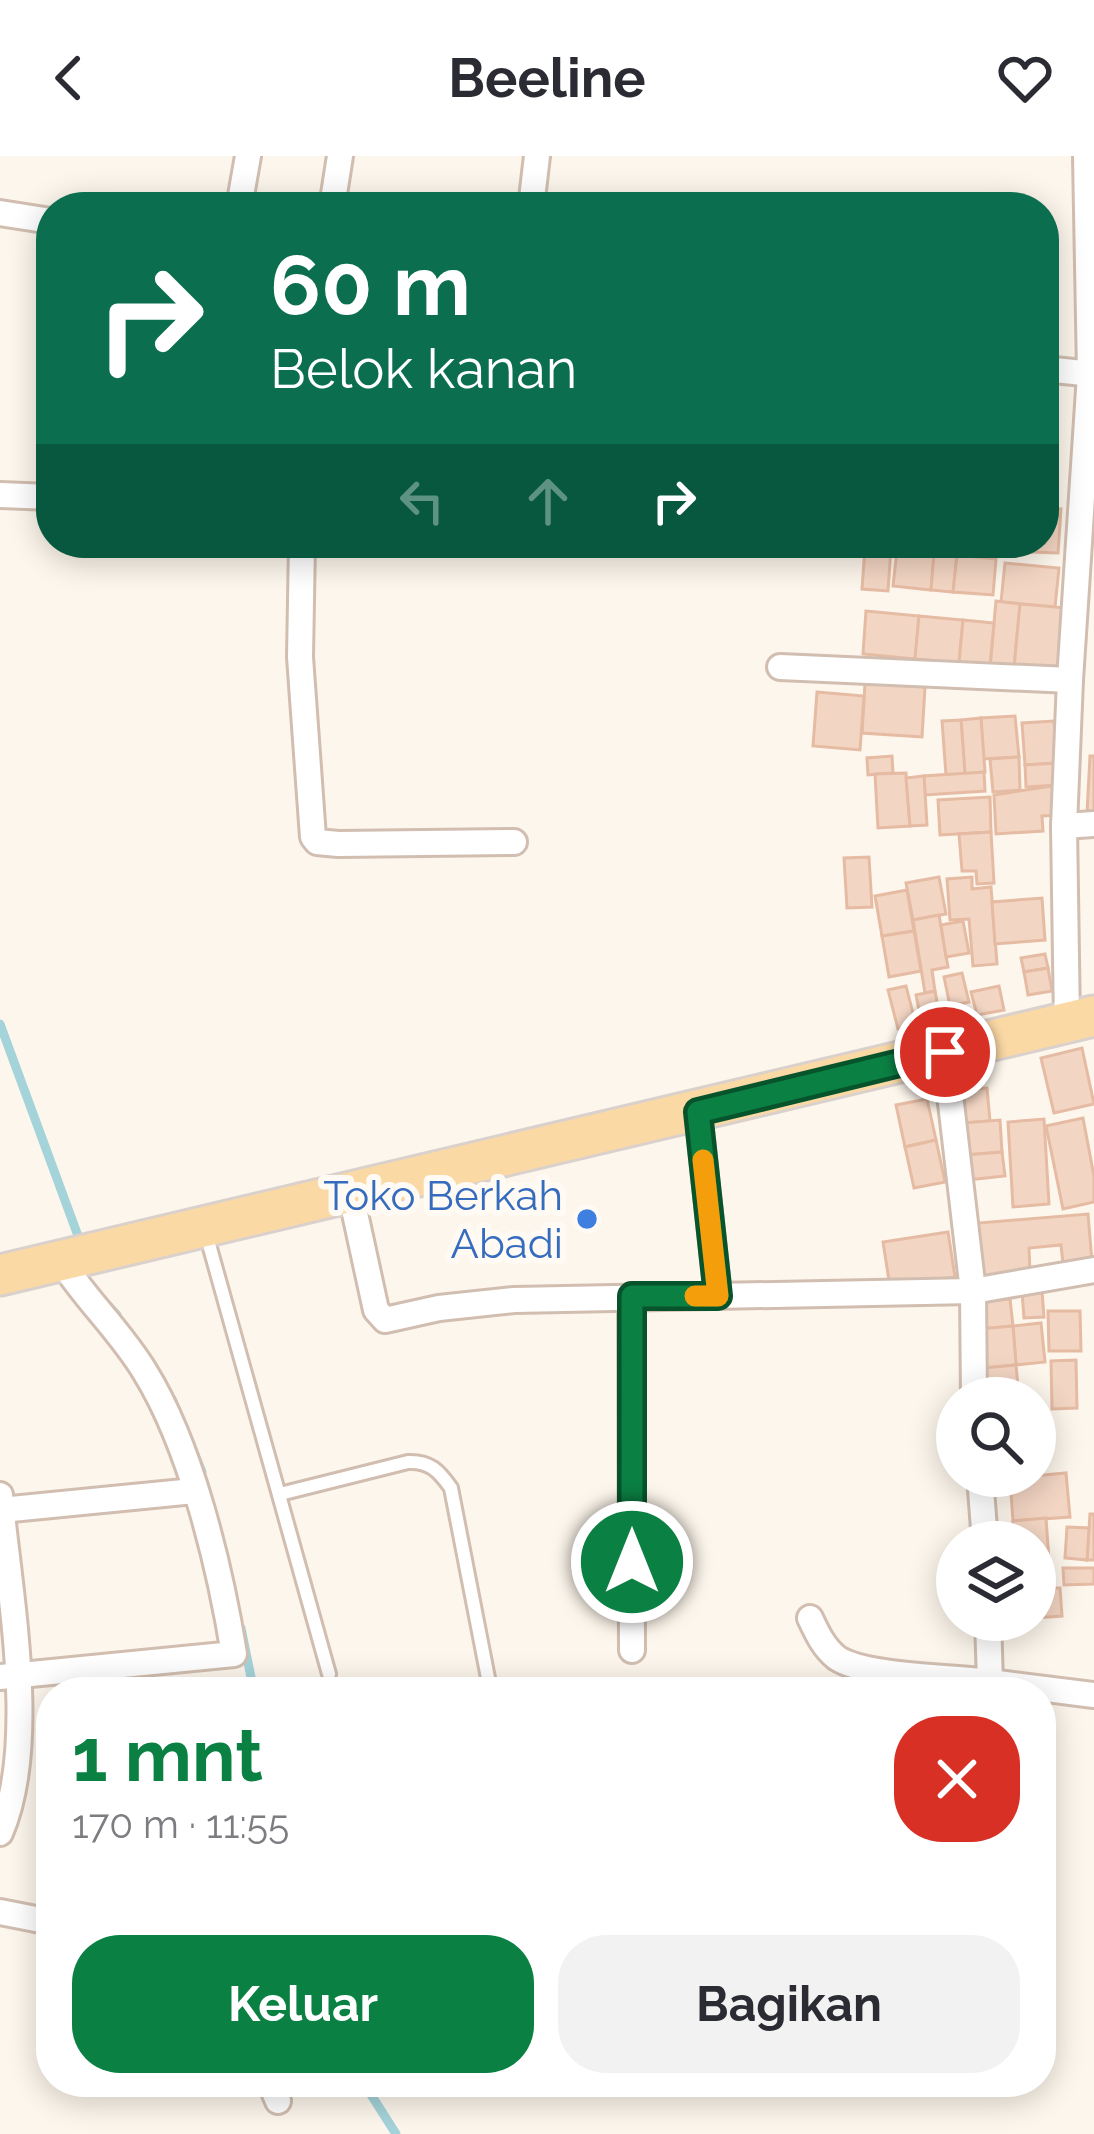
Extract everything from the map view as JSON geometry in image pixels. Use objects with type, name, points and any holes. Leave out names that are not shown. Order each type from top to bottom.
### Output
[{"type":"main road","points":[[0,1275],[1081,1019]]},
{"type":"street","points":[[242,192],[248,156]]},
{"type":"street","points":[[334,192],[340,156]]},
{"type":"street","points":[[533,192],[537,156]]},
{"type":"street","points":[[1081,1019],[1064,826],[1092,374],[1086,156]]},
{"type":"street","points":[[0,213],[36,219]]},
{"type":"street","points":[[1059,371],[1092,374]]},
{"type":"street","points":[[0,495],[36,496]]},
{"type":"street","points":[[302,558],[300,657],[313,837],[317,842],[338,844],[514,842]]},
{"type":"street","points":[[780,667],[1070,680]]},
{"type":"street","points":[[1064,826],[1094,824]]},
{"type":"street","points":[[945,1052],[973,1291],[974,1377]]},
{"type":"street","points":[[698,1112],[718,1296]]},
{"type":"street","points":[[352,1195],[376,1310],[386,1320],[439,1308],[514,1300],[973,1291],[1094,1270]]},
{"type":"street","points":[[8,1676],[234,1654],[226,1608],[180,1444],[147,1374],[76,1258]]},
{"type":"street","points":[[632,1296],[632,1650]]},
{"type":"street","points":[[2,1510],[194,1491]]},
{"type":"street","points":[[0,1495],[8,1676],[18,1771],[15,1795],[0,1833]]},
{"type":"street","points":[[810,1618],[822,1642],[860,1669],[940,1677]]},
{"type":"street","points":[[989,1641],[990,1677]]},
{"type":"street","points":[[1056,1690],[1094,1695]]},
{"type":"street","points":[[0,1912],[36,1919]]},
{"type":"lane","points":[[204,1229],[328,1674]]},
{"type":"lane","points":[[280,1494],[408,1462],[423,1462],[441,1473],[451,1488],[488,1677]]},
{"type":"building","points":[[864,558],[890,558],[888,591],[862,589]]},
{"type":"building","points":[[896,558],[934,558],[931,590],[893,586]]},
{"type":"building","points":[[934,558],[957,558],[953,592],[931,590]]},
{"type":"building","points":[[957,558],[996,559],[993,595],[953,592]]},
{"type":"building","points":[[1005,563],[1059,568],[1055,607],[1001,602]]},
{"type":"building","points":[[996,601],[1020,604],[1014,668],[990,666]]},
{"type":"building","points":[[1020,604],[1067,608],[1061,672],[1014,668]]},
{"type":"building","points":[[866,611],[919,616],[915,659],[863,654]]},
{"type":"building","points":[[919,616],[963,620],[959,663],[915,659]]},
{"type":"building","points":[[963,620],[994,623],[990,666],[959,663]]},
{"type":"building","points":[[865,683],[925,687],[922,737],[862,733]]},
{"type":"building","points":[[817,692],[864,696],[860,750],[813,746]]},
{"type":"building","points":[[1015,716],[1019,757],[983,759],[981,718]]},
{"type":"building","points":[[981,718],[985,772],[965,774],[961,720]]},
{"type":"building","points":[[961,720],[965,774],[946,775],[942,721]]},
{"type":"building","points":[[1054,721],[1057,763],[1025,765],[1022,723]]},
{"type":"building","points":[[892,756],[893,773],[868,775],[867,758]]},
{"type":"building","points":[[1090,756],[1094,756],[1094,813],[1087,813]]},
{"type":"building","points":[[1019,757],[1020,790],[993,792],[990,759]]},
{"type":"building","points":[[1057,763],[1058,785],[1026,787],[1025,765]]},
{"type":"building","points":[[984,772],[985,791],[925,795],[924,776]]},
{"type":"building","points":[[906,773],[910,826],[878,828],[875,774]]},
{"type":"building","points":[[924,776],[927,825],[910,826],[906,778]]},
{"type":"building","points":[[1058,785],[1059,815],[1042,816],[1043,831],[996,834],[994,795]]},
{"type":"building","points":[[990,797],[991,832],[940,835],[938,800]]},
{"type":"building","points":[[991,832],[994,883],[977,884],[976,871],[962,871],[959,834]]},
{"type":"building","points":[[869,857],[872,907],[847,908],[844,858]]},
{"type":"building","points":[[939,877],[946,914],[913,920],[906,883]]},
{"type":"building","points":[[972,877],[972,889],[991,887],[997,964],[973,966],[969,919],[950,920],[947,879]]},
{"type":"building","points":[[907,890],[914,931],[882,936],[875,896]]},
{"type":"building","points":[[1042,898],[1045,940],[995,944],[992,902]]},
{"type":"building","points":[[939,915],[948,967],[932,970],[935,991],[925,993],[913,920]]},
{"type":"building","points":[[963,921],[969,953],[946,957],[941,925]]},
{"type":"building","points":[[914,931],[921,971],[889,977],[882,936]]},
{"type":"building","points":[[1045,954],[1048,968],[1024,972],[1021,958]]},
{"type":"building","points":[[1048,968],[1052,991],[1028,995],[1024,972]]},
{"type":"building","points":[[962,973],[969,1002],[950,1006],[944,977]]},
{"type":"building","points":[[906,986],[916,1025],[898,1029],[888,990]]},
{"type":"building","points":[[999,986],[1004,1010],[977,1015],[971,992]]},
{"type":"building","points":[[935,991],[939,1012],[920,1015],[916,995]]},
{"type":"building","points":[[1082,1048],[1094,1104],[1054,1113],[1041,1058]]},
{"type":"building","points":[[987,1088],[990,1121],[963,1123],[960,1090]]},
{"type":"building","points":[[927,1099],[936,1140],[905,1147],[896,1105]]},
{"type":"building","points":[[1083,1118],[1094,1202],[1063,1209],[1046,1126]]},
{"type":"building","points":[[1044,1119],[1049,1204],[1013,1207],[1008,1122]]},
{"type":"building","points":[[1000,1120],[1002,1152],[966,1155],[963,1123]]},
{"type":"building","points":[[936,1140],[945,1182],[914,1188],[905,1147]]},
{"type":"building","points":[[1002,1152],[1005,1176],[967,1180],[966,1155]]},
{"type":"building","points":[[1088,1214],[1092,1262],[1063,1264],[1061,1245],[1029,1248],[1030,1272],[982,1276],[978,1223]]},
{"type":"building","points":[[948,1232],[955,1277],[890,1287],[883,1242]]},
{"type":"building","points":[[1042,1291],[1044,1317],[1024,1318],[1022,1292]]},
{"type":"building","points":[[1010,1299],[1013,1326],[979,1329],[976,1302]]},
{"type":"building","points":[[1048,1311],[1080,1311],[1081,1351],[1049,1351]]},
{"type":"building","points":[[1041,1323],[1045,1362],[1016,1365],[1013,1326]]},
{"type":"building","points":[[1013,1326],[1016,1365],[983,1368],[979,1329]]},
{"type":"building","points":[[1076,1360],[1077,1408],[1056,1409],[1051,1361]]},
{"type":"building","points":[[1016,1365],[1017,1377],[984,1377],[983,1368]]},
{"type":"building","points":[[1066,1473],[1070,1517],[1013,1521],[1011,1497],[1056,1497],[1056,1474]]},
{"type":"building","points":[[1090,1514],[1094,1514],[1094,1560],[1087,1560]]},
{"type":"building","points":[[1067,1527],[1089,1528],[1087,1560],[1065,1558]]},
{"type":"building","points":[[1063,1568],[1094,1568],[1094,1584],[1064,1585]]},
{"type":"building","points":[[1056,1588],[1060,1588],[1062,1616],[1056,1616]]},
{"type":"waterway","points":[[0,1024],[81,1244]]},
{"type":"waterway","points":[[92,1288],[117,1315]]},
{"type":"waterway","points":[[172,1399],[202,1472]]},
{"type":"waterway","points":[[241,1628],[251,1677]]},
{"type":"waterway","points":[[373,2097],[396,2134]]},
{"type":"slow traffic","points":[[695,1296],[718,1296],[703,1160]]},
{"type":"place","name":"Toko Berkah Abadi","points":[[587,1219]]},
{"type":"route","points":[[632,1562],[632,1296],[718,1296],[698,1112],[945,1052]]}]
